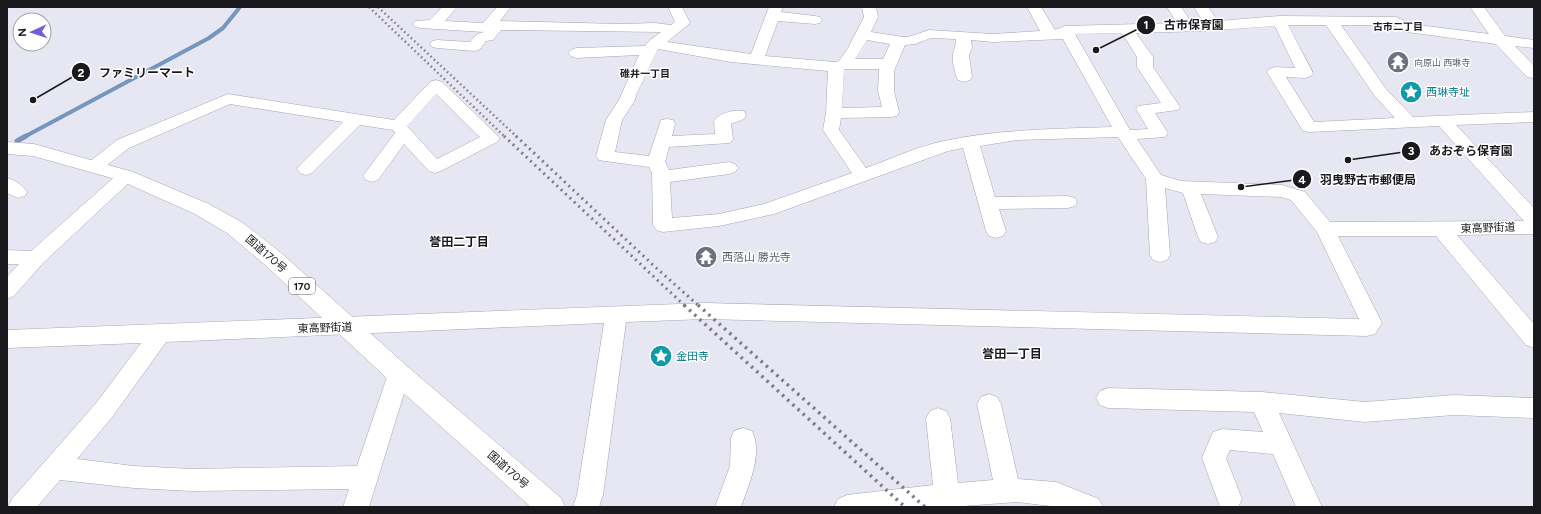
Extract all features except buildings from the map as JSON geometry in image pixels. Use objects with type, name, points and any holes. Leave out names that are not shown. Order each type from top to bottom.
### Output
[{"type":"highway","name":"国道170号","points":[[7,148],[34,150],[126,176],[202,208],[235,228],[551,507]]},
{"type":"street","points":[[450,7],[427,25],[487,28],[493,25],[621,28],[655,27],[673,30]]},
{"type":"street","points":[[437,44],[474,47],[482,37],[488,37],[493,25],[504,7]]},
{"type":"street","points":[[675,7],[683,23],[652,47],[628,95],[627,100],[614,120],[605,156],[659,169],[729,168]]},
{"type":"street","points":[[862,175],[831,130],[840,66],[855,49],[871,17],[869,7]]},
{"type":"street","points":[[1034,7],[1050,35]]},
{"type":"street","points":[[1174,7],[1187,27]]},
{"type":"street","points":[[1201,7],[1214,26]]},
{"type":"street","points":[[1347,7],[1359,20]]},
{"type":"street","points":[[1379,7],[1407,28],[1534,44]]},
{"type":"street","points":[[1477,7],[1500,39],[1533,74]]},
{"type":"street","points":[[756,60],[774,12],[816,20]]},
{"type":"street","points":[[1284,16],[1304,73],[1275,72],[1310,127],[1534,117]]},
{"type":"street","points":[[1160,255],[1155,179],[1125,133],[1065,30],[1214,26],[1284,16],[1330,20],[1396,20]]},
{"type":"street","points":[[1330,20],[1380,92],[1408,122]]},
{"type":"street","points":[[667,124],[662,142],[659,169],[663,224],[719,220],[767,210],[945,146],[970,141],[1017,135],[1159,133],[1144,109],[1172,107],[1145,67],[1145,57],[1126,28]]},
{"type":"street","points":[[862,35],[899,41],[910,41],[929,34],[993,38],[1067,34]]},
{"type":"street","points":[[963,35],[964,48],[961,55],[964,77]]},
{"type":"street","points":[[834,113],[891,112],[886,91],[886,71],[899,41]]},
{"type":"street","points":[[576,53],[652,47],[756,60],[840,66],[889,64]]},
{"type":"street","points":[[95,166],[123,144],[228,99],[356,119],[401,129],[435,167],[490,138],[436,85],[401,129],[372,176]]},
{"type":"street","points":[[662,142],[724,139],[722,121],[738,115]]},
{"type":"street","points":[[306,169],[356,119]]},
{"type":"street","points":[[1443,121],[1534,219]]},
{"type":"street","points":[[970,141],[996,232]]},
{"type":"street","points":[[7,291],[36,258],[126,176]]},
{"type":"street","points":[[1155,179],[1180,187],[1282,192],[1298,196],[1325,229]]},
{"type":"street","points":[[1190,188],[1208,237]]},
{"type":"street","points":[[988,203],[1068,202]]},
{"type":"street","name":"東高野街道","points":[[7,339],[348,327],[705,311],[1367,328],[1371,323],[1325,229],[1442,229],[1534,226]]},
{"type":"street","points":[[1442,229],[1534,339]]},
{"type":"street","points":[[7,257],[36,258]]},
{"type":"street","points":[[586,507],[590,495],[616,315]]},
{"type":"street","points":[[21,507],[105,409],[160,334]]},
{"type":"street","points":[[356,507],[400,374]]},
{"type":"street","points":[[1108,398],[1262,402],[1365,412],[1454,405],[1534,408]]},
{"type":"street","points":[[1262,402],[1309,507]]},
{"type":"street","points":[[989,404],[1008,491]]},
{"type":"street","points":[[938,418],[947,496]]},
{"type":"street","points":[[728,507],[742,466],[743,438]]},
{"type":"street","points":[[1229,499],[1214,458],[1222,439],[1281,444]]},
{"type":"street","points":[[54,468],[134,477],[192,480],[366,477]]},
{"type":"street","points":[[847,507],[882,505],[947,496],[1017,490],[1056,494],[1090,507]]},
{"type":"waterway","points":[[24,137],[209,38],[223,28],[240,7]]},
{"type":"waterway","points":[[17,141],[26,136]]},
{"type":"railway","points":[[369,7],[505,137]]},
{"type":"railway","points":[[378,7],[517,137]]},
{"type":"railway","points":[[504,136],[685,306]]},
{"type":"railway","points":[[516,136],[653,265],[699,306]]},
{"type":"railway","points":[[684,305],[905,507]]},
{"type":"railway","points":[[698,305],[925,507]]},
{"type":"place","name":"古市保育園","points":[[1096,50]]},
{"type":"place","name":"向原山 西琳寺","points":[[1398,62]]},
{"type":"place","name":"西琳寺址","points":[[1411,92]]},
{"type":"place","name":"ファミリーマート","points":[[33,100]]},
{"type":"place","name":"あおぞら保育園","points":[[1348,160]]},
{"type":"place","name":"羽曳野古市郵便局","points":[[1241,187]]},
{"type":"place","name":"西落山 勝光寺","points":[[706,257]]},
{"type":"place","name":"金田寺","points":[[661,356]]},
{"type":"district","name":"古市二丁目","points":[[1398,26]]},
{"type":"district","name":"碓井一丁目","points":[[645,73]]},
{"type":"district","name":"誉田二丁目","points":[[459,242]]},
{"type":"district","name":"誉田一丁目","points":[[1012,354]]}]
